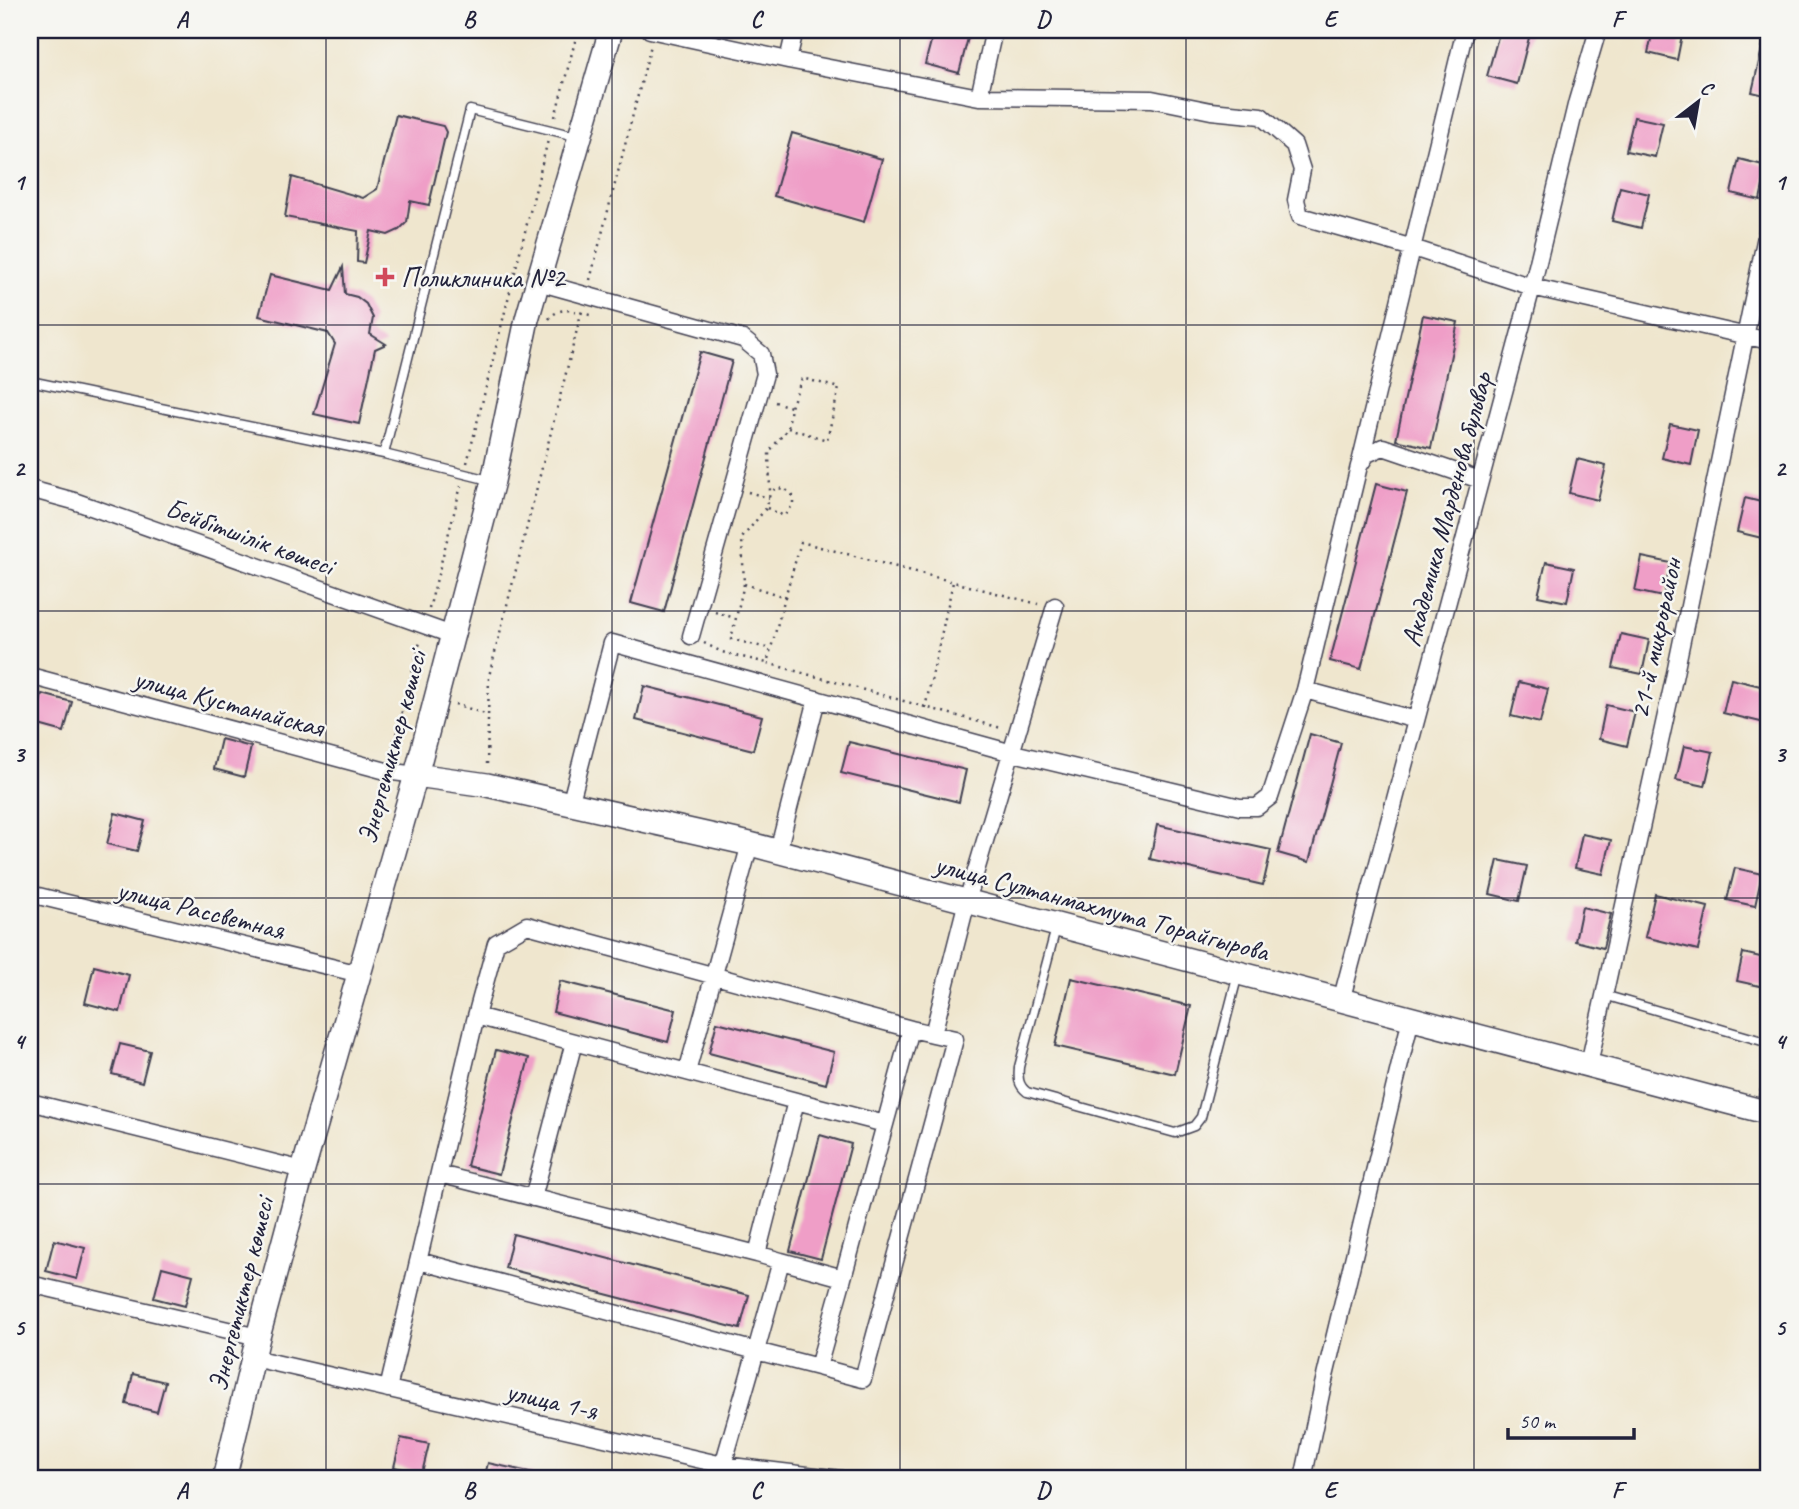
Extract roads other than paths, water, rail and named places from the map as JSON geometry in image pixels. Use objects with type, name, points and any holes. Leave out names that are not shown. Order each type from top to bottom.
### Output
[{"type":"main road","name":"Энергетиктер көшесі","points":[[224,1479],[303,1170],[416,775],[493,481],[527,319],[611,30]]},
{"type":"main road","name":"улица Султанмахмута Торайгырова","points":[[416,775],[487,785],[750,844],[1589,1065],[1767,1105]]},
{"type":"street","points":[[652,30],[979,97],[1152,99],[1211,111],[1261,116],[1294,145],[1303,170],[1296,200],[1300,216],[1413,248],[1532,287],[1769,341]]},
{"type":"street","points":[[788,60],[795,30]]},
{"type":"street","points":[[979,97],[994,30]]},
{"type":"street","points":[[570,805],[612,643],[1009,752],[1240,807],[1257,807],[1270,797],[1305,690],[1465,30]]},
{"type":"street","name":"Академика Марденова бульвар","points":[[1341,1001],[1532,287],[1577,101],[1598,30]]},
{"type":"street","name":"21-й микрорайон","points":[[1589,1065],[1673,683],[1769,222]]},
{"type":"street","points":[[538,282],[743,339],[761,354],[765,374],[691,636]]},
{"type":"street","points":[[1359,466],[1367,454],[1383,447],[1480,480]]},
{"type":"street","name":"Бейбітшілік көшесі","points":[[30,489],[74,501],[452,635]]},
{"type":"street","points":[[933,1034],[1049,605]]},
{"type":"street","name":"улица Кустанайская","points":[[30,677],[386,771],[416,775]]},
{"type":"street","points":[[1305,690],[1416,720]]},
{"type":"street","points":[[778,851],[817,699]]},
{"type":"street","points":[[687,1072],[750,844]]},
{"type":"street","name":"улица Рассветная","points":[[30,894],[360,974]]},
{"type":"street","points":[[388,1389],[475,1016],[496,943],[527,925],[955,1039],[863,1379],[419,1261]]},
{"type":"street","points":[[475,1016],[885,1124]]},
{"type":"street","points":[[1303,1479],[1411,1018]]},
{"type":"street","points":[[818,1367],[911,1029]]},
{"type":"street","points":[[533,1198],[574,1042]]},
{"type":"street","points":[[757,1254],[796,1101]]},
{"type":"street","points":[[30,1102],[303,1170]]},
{"type":"street","points":[[439,1174],[843,1278]]},
{"type":"street","points":[[723,1465],[780,1261]]},
{"type":"street","name":"улица 1-я","points":[[30,1284],[256,1348],[388,1389],[723,1465],[841,1479]]},
{"type":"lane","points":[[384,454],[470,110],[581,138]]},
{"type":"lane","points":[[30,381],[384,454],[493,481]]},
{"type":"lane","points":[[1057,925],[1019,1067],[1018,1079],[1021,1088],[1027,1093],[1175,1133],[1194,1126],[1201,1117],[1238,974]]},
{"type":"lane","points":[[1604,995],[1769,1043]]},
{"type":"place","name":"Поликлиника №2","points":[[385,277]]}]
